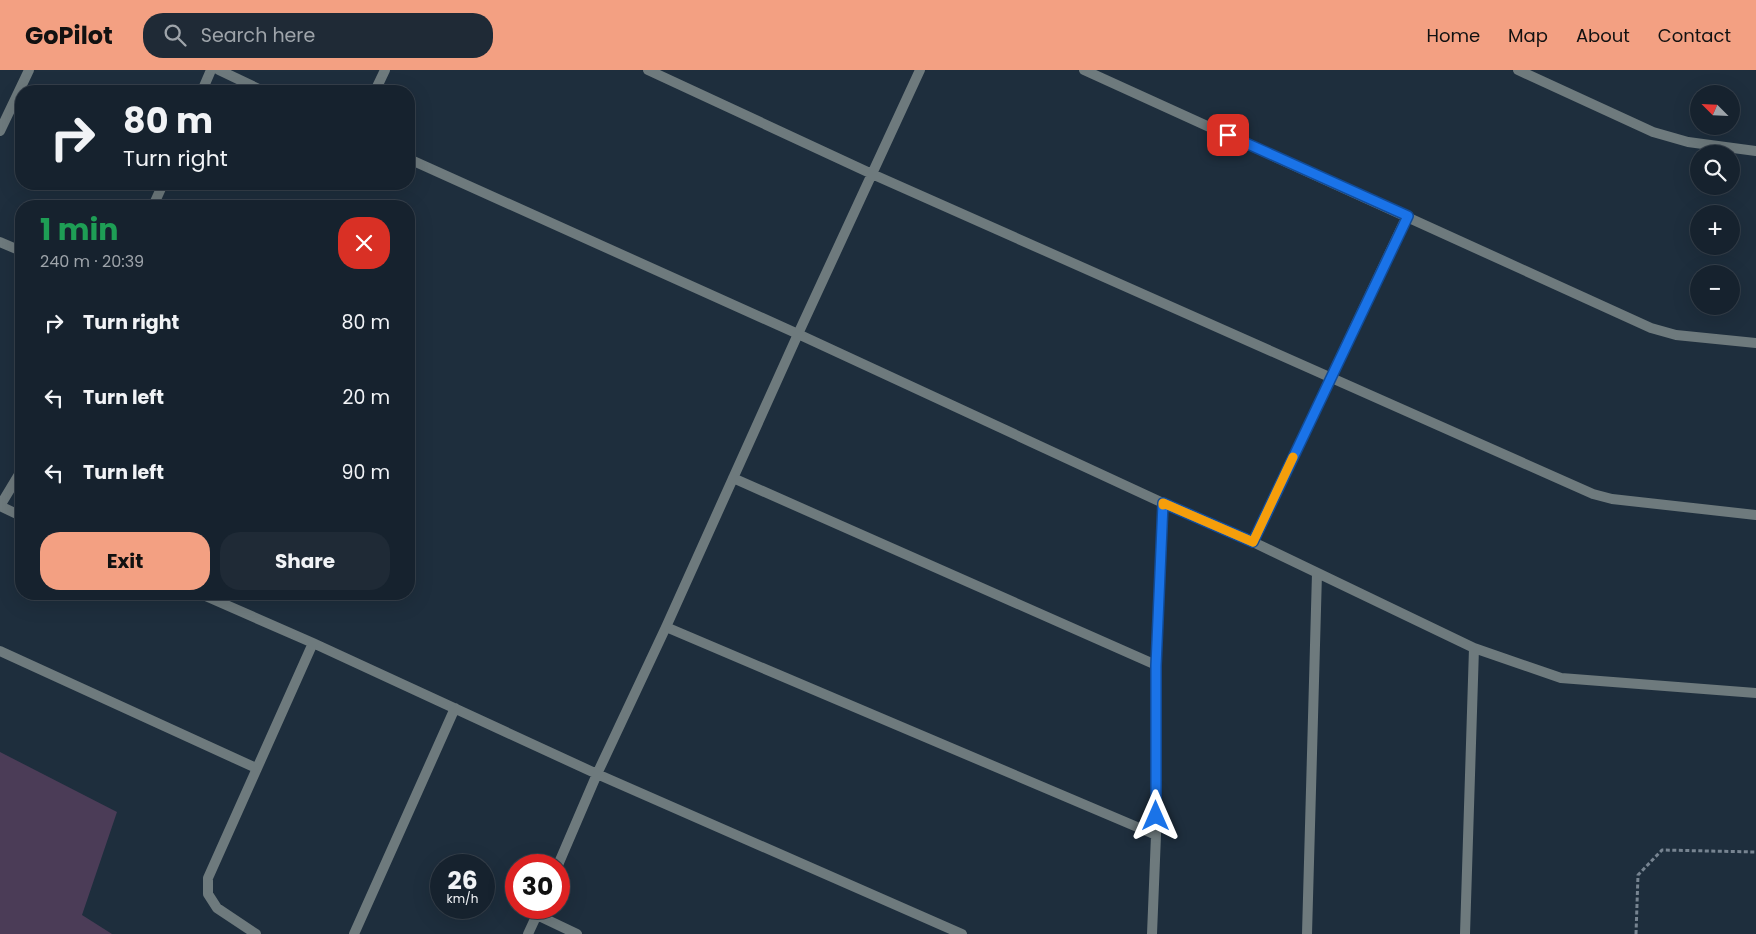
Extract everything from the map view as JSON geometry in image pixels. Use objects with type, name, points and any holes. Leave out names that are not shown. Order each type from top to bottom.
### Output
[{"type":"street","points":[[21,85],[28,70]]},
{"type":"street","points":[[205,85],[212,70]]},
{"type":"street","points":[[219,70],[251,85]]},
{"type":"street","points":[[378,85],[385,70]]},
{"type":"street","points":[[648,70],[872,174],[1331,376],[1593,494],[1612,499],[1756,515]]},
{"type":"street","points":[[563,854],[597,774],[920,70]]},
{"type":"street","points":[[1084,70],[1651,328],[1676,335],[1756,343]]},
{"type":"street","points":[[1518,70],[1653,132],[1688,142],[1756,151]]},
{"type":"street","points":[[0,132],[15,99]]},
{"type":"street","points":[[415,162],[798,334],[1163,503],[1253,542],[1474,648],[1561,678],[1756,693]]},
{"type":"street","points":[[1253,542],[1408,216]]},
{"type":"street","points":[[0,242],[15,248]]},
{"type":"street","points":[[733,478],[1156,666]]},
{"type":"street","points":[[15,481],[0,506],[15,513]]},
{"type":"street","points":[[1152,934],[1156,835],[1156,666],[1163,503]]},
{"type":"street","points":[[1307,934],[1317,573]]},
{"type":"street","points":[[215,600],[313,642],[597,774],[962,934]]},
{"type":"street","points":[[666,627],[1156,835]]},
{"type":"street","points":[[256,934],[217,908],[208,894],[208,878],[313,642]]},
{"type":"street","points":[[1465,934],[1474,648]]},
{"type":"street","points":[[0,651],[256,768]]},
{"type":"street","points":[[354,934],[455,708]]},
{"type":"street","points":[[528,934],[535,919]]},
{"type":"street","points":[[552,919],[577,934]]},
{"type":"path","points":[[1636,934],[1638,875],[1662,850],[1756,852]]},
{"type":"shaded area","points":[[0,752],[117,812],[82,915],[112,934],[0,934]]},
{"type":"slow traffic","points":[[1163,505],[1163,503],[1253,542],[1293,457]]},
{"type":"route","points":[[1156,816],[1156,666],[1163,503],[1253,542],[1408,216],[1228,135]]}]
